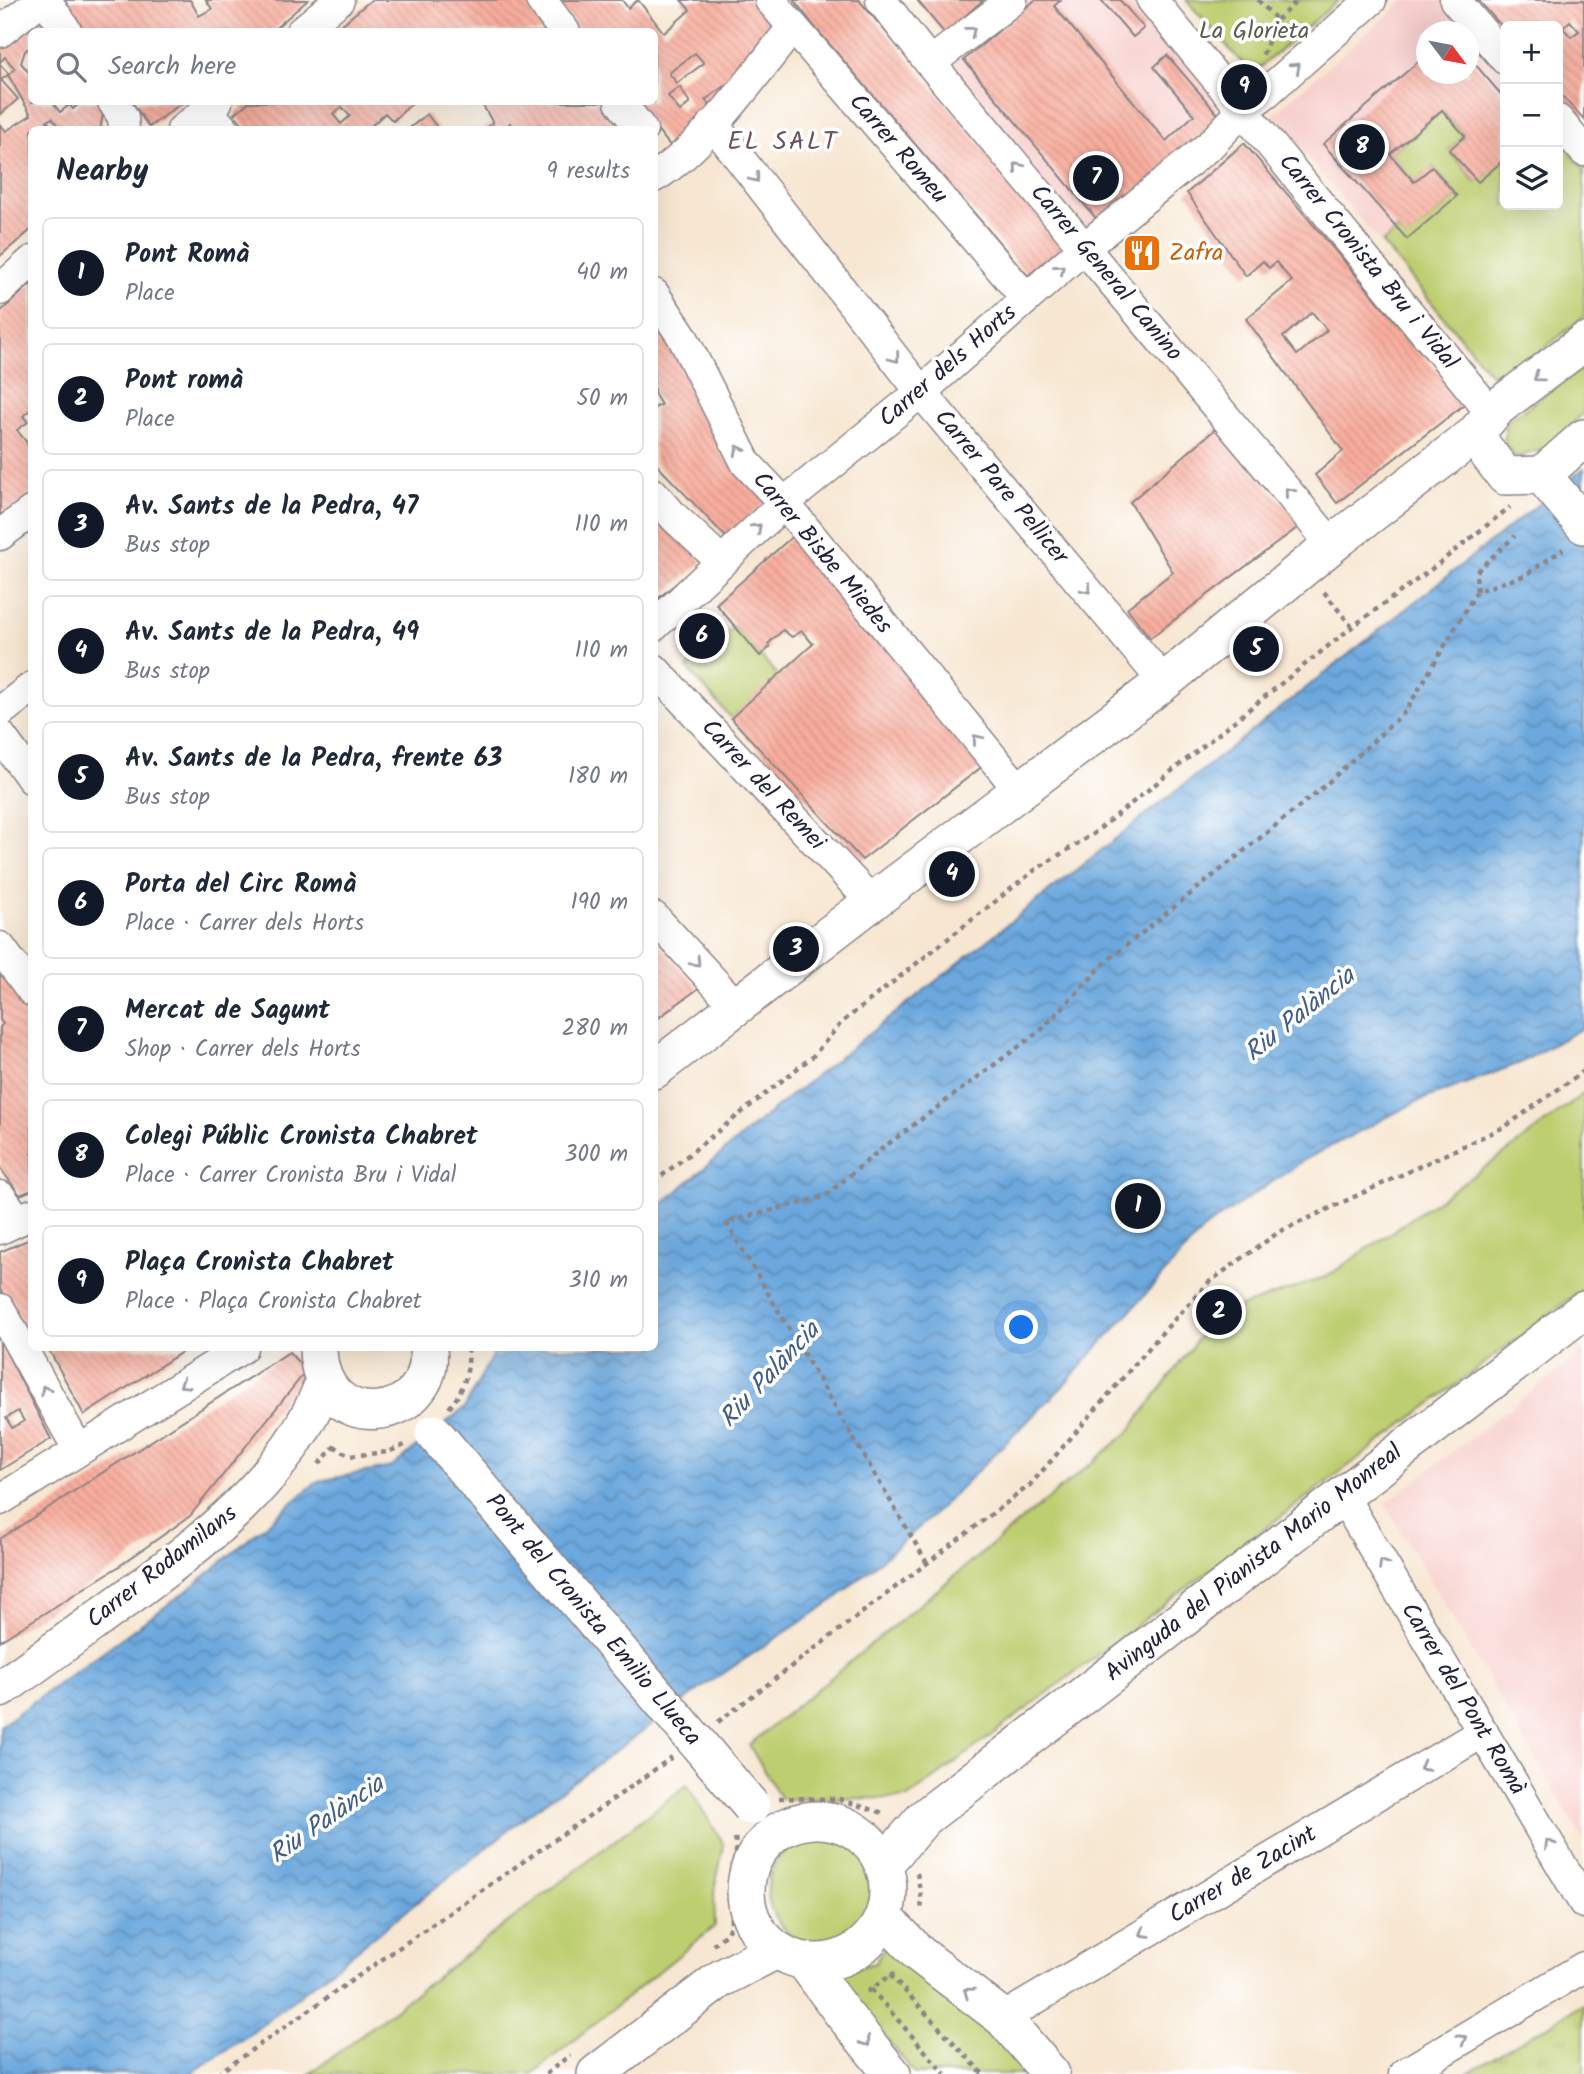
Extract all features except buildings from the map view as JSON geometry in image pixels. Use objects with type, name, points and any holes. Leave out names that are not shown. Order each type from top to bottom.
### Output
[{"type":"street","points":[[0,32],[43,0],[63,28]]},
{"type":"street","points":[[306,28],[339,0]]},
{"type":"street","points":[[541,0],[562,28]]},
{"type":"street","name":"Carrer Romeu","points":[[770,0],[1026,298]]},
{"type":"street","name":"Carrer General Canino","points":[[881,0],[930,63],[1332,545]]},
{"type":"street","points":[[930,63],[1012,0]]},
{"type":"street","name":"Carrer Cronista Bru i Vidal","points":[[1152,0],[1235,100],[1483,424]]},
{"type":"street","name":"Carrer dels Horts","points":[[658,622],[783,503],[921,392],[1085,247],[1210,145],[1235,100],[1267,92],[1371,0]]},
{"type":"street","points":[[1455,0],[1500,53]]},
{"type":"street","points":[[660,163],[713,124],[793,27]]},
{"type":"street","points":[[115,105],[123,117],[124,126]]},
{"type":"street","points":[[622,105],[639,126]]},
{"type":"street","points":[[190,126],[216,114]]},
{"type":"street","name":"Carrer Pare Pellicer","points":[[713,124],[921,392],[1164,682]]},
{"type":"street","points":[[1563,126],[1584,151]]},
{"type":"street","points":[[0,290],[28,265]]},
{"type":"street","name":"Carrer Bisbe Miedes","points":[[658,300],[682,336],[746,463],[783,503],[1020,791]]},
{"type":"street","points":[[658,1067],[1164,682],[1483,424],[1498,407],[1584,342]]},
{"type":"street","points":[[1483,424],[1505,476],[1549,483]]},
{"type":"street","points":[[1549,483],[1584,439]]},
{"type":"street","points":[[1549,483],[1574,536]]},
{"type":"street","points":[[658,499],[721,561]]},
{"type":"street","points":[[0,535],[28,514]]},
{"type":"street","name":"Carrer del Remei","points":[[658,673],[872,902]]},
{"type":"street","points":[[0,712],[28,690]]},
{"type":"street","points":[[0,735],[28,774]]},
{"type":"street","points":[[658,922],[737,1007]]},
{"type":"street","points":[[0,947],[28,986]]},
{"type":"street","points":[[0,1196],[17,1221]]},
{"type":"street","points":[[0,1309],[78,1449]]},
{"type":"street","name":"Avinguda del Pianista Mario Monreal","points":[[900,1867],[924,1818],[1584,1310]]},
{"type":"street","points":[[0,1500],[237,1351]]},
{"type":"street","points":[[387,1409],[402,1403],[414,1393],[425,1364]]},
{"type":"street","name":"Pont del Cronista Emilio Llueca","points":[[422,1438],[426,1405],[425,1364]]},
{"type":"street","name":"Pont del Cronista Emilio Llueca","points":[[328,1377],[364,1409],[387,1409],[407,1416],[422,1438],[741,1814]]},
{"type":"street","name":"Carrer Rodamilans","points":[[0,1689],[191,1551],[260,1485],[304,1425],[328,1377]]},
{"type":"street","name":"Carrer del Pont Romà","points":[[1342,1495],[1584,1903]]},
{"type":"street","name":"Carrer de Zacint","points":[[1003,2018],[1483,1732]]},
{"type":"street","points":[[713,1965],[791,1956],[830,1962],[855,1952],[874,1935],[884,1917],[889,1892],[900,1867],[870,1843],[874,1824],[796,1822],[741,1814],[756,1854]]},
{"type":"street","name":"Avinguda del Pianista Mario Monreal","points":[[874,1824],[924,1818]]},
{"type":"street","points":[[796,1822],[774,1834],[756,1854],[747,1877],[748,1913],[760,1935],[791,1956],[841,2011],[892,2074]]},
{"type":"street","points":[[587,2062],[713,1965],[748,1913]]},
{"type":"street","points":[[884,1917],[919,1954],[1003,2018],[1051,2074]]},
{"type":"street","points":[[1404,2074],[1584,1967]]},
{"type":"path","points":[[1258,0],[1277,20]]},
{"type":"path","points":[[1235,100],[1260,62],[1277,20],[1298,0]]},
{"type":"path","points":[[658,1179],[813,1056],[841,1023],[862,1006],[1035,870],[1093,834],[1352,627],[1512,506]]},
{"type":"path","points":[[927,1563],[726,1222],[824,1197],[880,1150],[1041,1030],[1107,961],[1321,789],[1406,710],[1477,591],[1476,572],[1515,536]]},
{"type":"path","points":[[1477,591],[1526,575],[1574,536]]},
{"type":"path","points":[[1304,568],[1352,627]]},
{"type":"path","points":[[711,1727],[1030,1485],[1209,1282],[1279,1232],[1506,1126],[1584,1071]]},
{"type":"path","points":[[304,1425],[351,1456],[388,1451],[422,1438]]},
{"type":"path","points":[[217,2074],[678,1752]]},
{"type":"path","points":[[713,1965],[731,1923],[729,1886],[736,1852],[735,1833],[741,1814],[767,1791],[780,1799],[839,1799],[874,1824]]},
{"type":"path","points":[[900,1867],[922,1902],[919,1914],[930,1940],[919,1954]]},
{"type":"path","points":[[890,1976],[983,2074]]},
{"type":"path","points":[[871,1989],[945,2074]]},
{"type":"path","points":[[546,2074],[587,2062]]},
{"type":"shaded area","points":[[1012,0],[1152,0],[1243,110],[1085,247],[930,63]]},
{"type":"shaded area","points":[[1405,0],[1442,0],[1460,21],[1416,21],[1416,84],[1479,84],[1479,44],[1500,69],[1500,210],[1559,210],[1584,317],[1499,384],[1272,115]]},
{"type":"shaded area","points":[[1584,1351],[1584,1841],[1385,1504]]},
{"type":"green space","name":"La Glorieta","points":[[1186,0],[1339,0],[1252,74]]},
{"type":"green space","points":[[1442,110],[1465,136],[1449,150],[1476,183],[1500,163],[1500,210],[1563,210],[1563,143],[1584,169],[1584,317],[1499,384],[1382,243],[1398,229],[1407,238],[1457,196],[1433,167],[1414,182],[1390,154]]},
{"type":"green space","points":[[1584,367],[1584,413],[1544,449],[1516,457],[1505,445],[1505,423]]},
{"type":"green space","points":[[735,626],[780,678],[731,718],[687,668]]},
{"type":"green space","points":[[1584,1093],[1584,1288],[908,1798],[781,1799],[749,1745],[1128,1433],[1207,1326],[1232,1310],[1328,1276],[1507,1152]]},
{"type":"green space","points":[[687,1785],[724,1845],[714,1891],[715,1926],[532,2074],[310,2074]]},
{"type":"green space","points":[[822,1836],[843,1840],[860,1852],[872,1869],[876,1890],[872,1911],[860,1928],[843,1940],[822,1944],[801,1940],[784,1928],[772,1911],[768,1890],[772,1869],[784,1852],[801,1840]]},
{"type":"green space","points":[[888,1942],[996,2028],[1035,2074],[915,2074],[833,1973],[875,1963]]},
{"type":"green space","points":[[1584,2004],[1584,2074],[1466,2074]]},
{"type":"water","name":"Riu Palància","points":[[1584,468],[1584,1027],[1520,1063],[1416,1102],[1306,1159],[1206,1227],[1061,1388],[930,1518],[834,1600],[707,1684],[525,1817],[253,2032],[190,2074],[0,2074],[0,1726],[188,1590],[318,1481],[392,1467],[465,1407],[494,1351],[658,1351],[658,1207],[769,1113]]},
{"type":"place","name":"Plaça Cronista Chabret","points":[[1244,87]]},
{"type":"place","name":"Colegi Públic Cronista Chabret","points":[[1362,147]]},
{"type":"place","name":"Mercat de Sagunt","points":[[1096,178]]},
{"type":"place","name":"Zafra","points":[[1142,253]]},
{"type":"place","name":"Porta del Circ Romà","points":[[702,636]]},
{"type":"place","name":"Av. Sants de la Pedra, frente 63","points":[[1256,649]]},
{"type":"place","name":"Av. Sants de la Pedra, 49","points":[[952,874]]},
{"type":"place","name":"Av. Sants de la Pedra, 47","points":[[796,949]]},
{"type":"place","name":"Pont Romà","points":[[1138,1206]]},
{"type":"place","name":"Pont romà","points":[[1219,1312]]},
{"type":"district","name":"EL SALT","points":[[783,142]]}]
